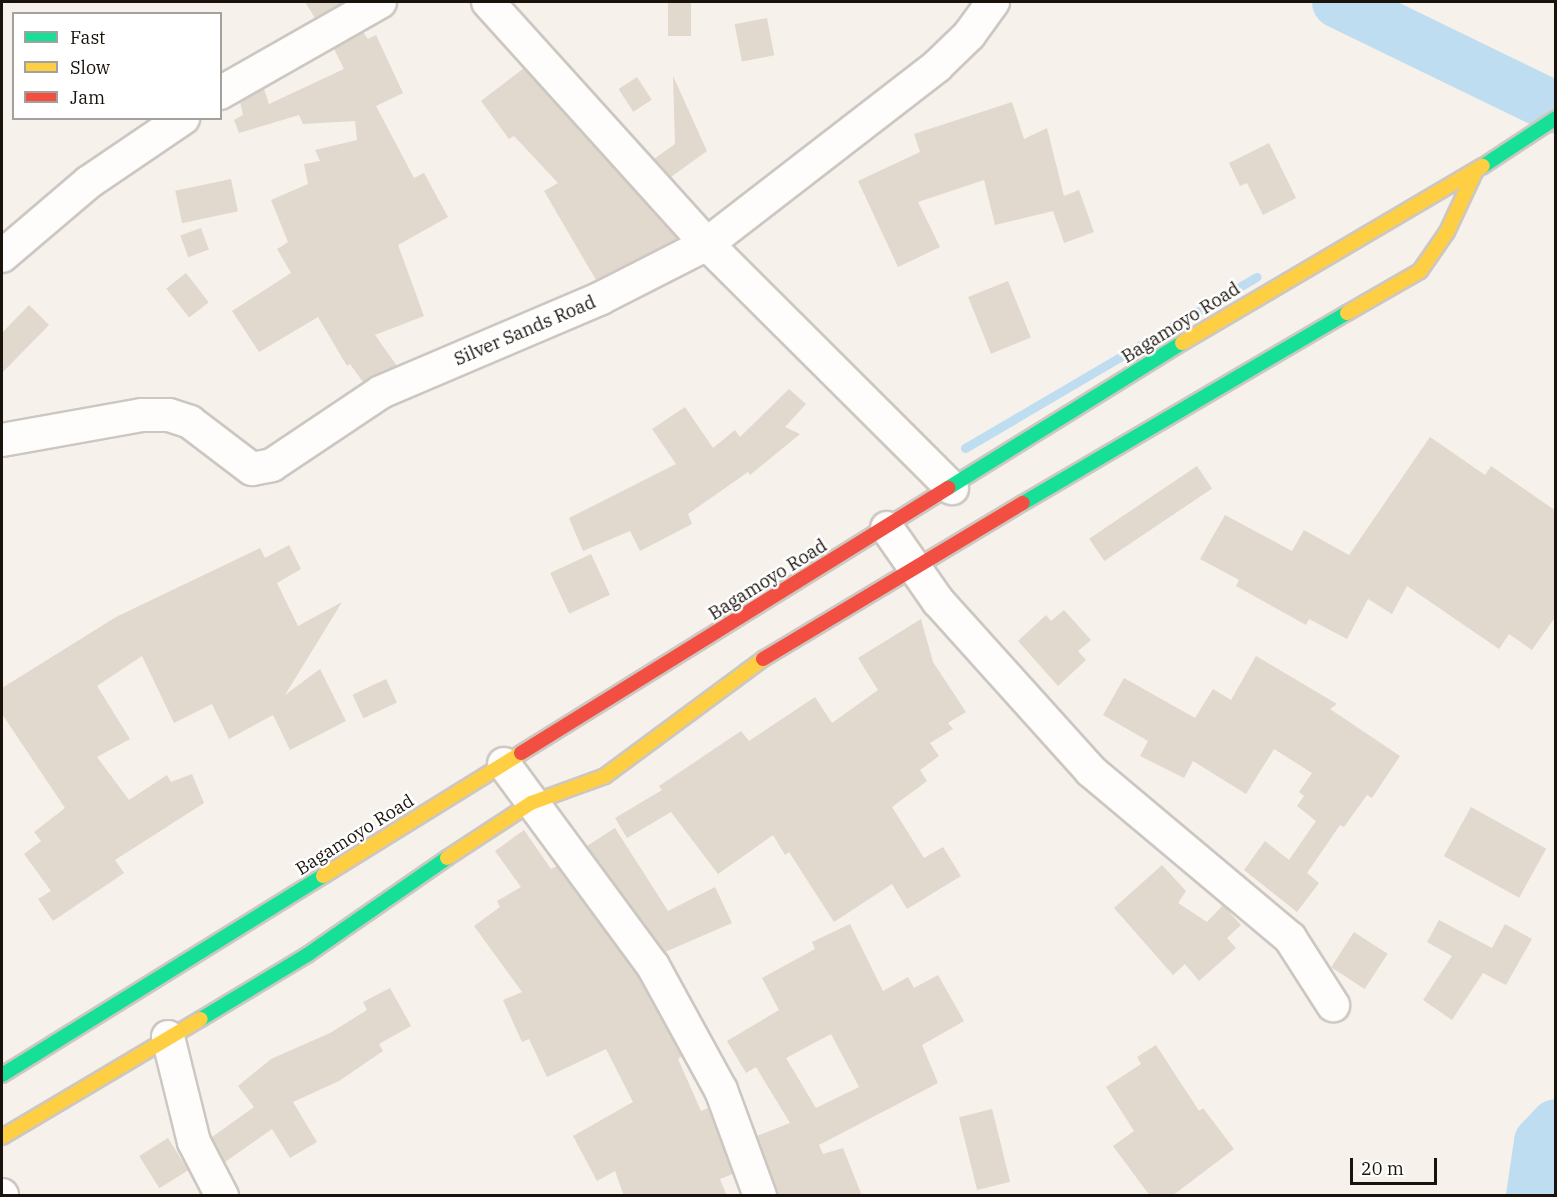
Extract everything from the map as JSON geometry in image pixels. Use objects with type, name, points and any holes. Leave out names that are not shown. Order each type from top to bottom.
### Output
[{"type":"main road","name":"Bagamoyo Road","points":[[2,1076],[1274,286],[1475,172],[1556,118]]},
{"type":"main road","points":[[2,1137],[307,955],[531,803],[605,776],[756,663],[915,571],[1218,386],[1420,271],[1447,232],[1475,172]]},
{"type":"street","points":[[222,92],[381,2]]},
{"type":"street","points":[[488,2],[706,244],[952,488]]},
{"type":"street","name":"Silver Sands Road","points":[[2,440],[142,415],[169,415],[190,422],[233,458],[262,469],[288,457],[381,392],[590,303],[706,244],[937,66],[969,35],[993,2]]},
{"type":"street","points":[[2,256],[89,182],[180,120]]},
{"type":"street","points":[[887,528],[915,571],[1091,771],[1290,938],[1333,1005]]},
{"type":"street","points":[[504,764],[653,966],[687,1023],[721,1090],[760,1196]]},
{"type":"street","points":[[168,1037],[194,1143],[222,1196]]},
{"type":"building","points":[[305,2],[344,2],[315,18]]},
{"type":"building","points":[[668,2],[691,2],[691,36],[668,36]]},
{"type":"building","points":[[767,18],[774,55],[742,62],[735,24]]},
{"type":"building","points":[[363,32],[368,39],[376,35],[403,93],[376,106],[414,178],[424,173],[448,217],[398,245],[424,316],[375,335],[397,366],[363,382],[350,364],[347,366],[318,317],[259,352],[232,311],[291,273],[277,249],[288,242],[271,200],[308,184],[304,164],[320,161],[315,150],[357,140],[355,121],[303,124],[299,115],[239,133],[234,120],[243,115],[240,102],[264,89],[269,104],[344,69],[334,49]]},
{"type":"building","points":[[524,68],[678,239],[596,280],[544,191],[558,183],[514,136],[509,139],[481,101]]},
{"type":"building","points":[[673,76],[707,151],[671,177],[654,159],[675,144]]},
{"type":"building","points":[[637,77],[652,100],[633,112],[619,89]]},
{"type":"building","points":[[1012,102],[1024,139],[1047,128],[1064,196],[1079,190],[1094,232],[1064,243],[1053,211],[995,225],[984,180],[918,202],[940,247],[898,267],[858,181],[920,152],[914,134]]},
{"type":"building","points":[[1269,143],[1296,198],[1263,215],[1247,183],[1240,186],[1229,163]]},
{"type":"building","points":[[231,179],[238,211],[182,223],[175,191]]},
{"type":"building","points":[[201,228],[209,250],[188,257],[180,236]]},
{"type":"building","points":[[186,273],[209,302],[189,318],[166,288]]},
{"type":"building","points":[[1008,281],[1031,338],[991,354],[968,297]]},
{"type":"building","points":[[29,305],[49,325],[2,373],[2,333]]},
{"type":"building","points":[[789,389],[806,404],[785,427],[800,434],[750,475],[748,472],[688,514],[692,524],[640,551],[630,531],[583,551],[569,518],[676,464],[652,429],[685,407],[713,448],[735,430],[740,437]]},
{"type":"building","points":[[1430,437],[1485,475],[1491,466],[1556,511],[1556,616],[1532,650],[1509,634],[1499,649],[1407,586],[1392,614],[1368,599],[1347,639],[1309,619],[1306,625],[1236,586],[1239,580],[1200,559],[1225,515],[1292,551],[1304,530],[1349,555]]},
{"type":"building","points":[[1197,466],[1212,488],[1104,561],[1089,539]]},
{"type":"building","points":[[289,545],[301,569],[277,583],[298,626],[342,602],[285,695],[320,669],[346,721],[290,750],[273,715],[229,739],[212,704],[174,723],[142,656],[97,686],[130,739],[97,757],[129,800],[167,775],[171,782],[192,774],[204,803],[115,860],[124,873],[53,921],[38,899],[51,891],[24,854],[41,841],[34,832],[65,808],[2,714],[2,688],[116,617],[260,548],[265,558]]},
{"type":"building","points":[[591,554],[610,595],[569,614],[550,573]]},
{"type":"building","points":[[1064,610],[1091,640],[1078,651],[1086,660],[1058,686],[1018,641],[1046,615],[1051,621]]},
{"type":"building","points":[[921,619],[933,662],[966,712],[948,723],[953,729],[930,743],[939,756],[920,770],[927,781],[892,807],[924,858],[943,847],[961,876],[907,909],[892,884],[834,922],[789,852],[785,855],[773,835],[718,874],[671,812],[627,838],[615,818],[662,790],[659,786],[741,731],[749,741],[815,697],[832,723],[878,690],[858,658]]},
{"type":"building","points":[[1256,656],[1337,704],[1330,709],[1400,756],[1372,798],[1367,795],[1344,827],[1340,825],[1307,873],[1319,883],[1297,912],[1244,870],[1265,841],[1289,860],[1316,821],[1297,806],[1304,796],[1299,792],[1312,773],[1274,749],[1246,794],[1193,761],[1184,778],[1140,756],[1148,741],[1103,715],[1124,678],[1195,718],[1213,689],[1231,700]]},
{"type":"building","points":[[386,679],[397,703],[363,718],[352,695]]},
{"type":"building","points":[[1471,807],[1546,849],[1519,898],[1444,856]]},
{"type":"building","points":[[615,828],[668,911],[715,887],[732,923],[665,952],[587,846]]},
{"type":"building","points":[[524,830],[551,869],[557,866],[638,976],[682,1056],[678,1059],[701,1111],[708,1108],[733,1174],[720,1179],[727,1196],[624,1196],[615,1171],[597,1181],[573,1136],[633,1102],[606,1049],[547,1077],[529,1039],[522,1042],[503,1000],[522,992],[474,926],[500,907],[497,901],[521,887],[495,851]]},
{"type":"building","points":[[1162,865],[1186,891],[1178,903],[1207,922],[1223,905],[1241,925],[1227,938],[1236,948],[1199,981],[1185,964],[1173,975],[1114,908]]},
{"type":"building","points":[[1439,920],[1492,948],[1505,924],[1532,939],[1506,985],[1483,973],[1452,1020],[1423,1000],[1452,956],[1427,942]]},
{"type":"building","points":[[850,924],[883,991],[908,977],[914,988],[938,975],[964,1021],[922,1045],[938,1083],[819,1145],[823,1154],[843,1148],[862,1196],[777,1196],[757,1136],[790,1123],[756,1067],[746,1073],[727,1041],[779,1010],[762,978],[815,949],[812,942]],"holes":[[[831,1034],[859,1087],[816,1108],[786,1058]]]},
{"type":"building","points":[[1354,932],[1388,954],[1365,989],[1331,967]]},
{"type":"building","points":[[390,988],[411,1026],[379,1044],[383,1051],[339,1081],[293,1102],[317,1142],[290,1158],[272,1129],[225,1162],[212,1137],[254,1107],[238,1086],[271,1059],[330,1033],[367,1010],[363,1002]]},
{"type":"building","points":[[1156,1045],[1199,1111],[1203,1108],[1234,1149],[1172,1196],[1150,1196],[1113,1146],[1134,1131],[1106,1087],[1141,1064],[1137,1057]]},
{"type":"building","points":[[992,1109],[1010,1182],[977,1190],[959,1117]]},
{"type":"building","points":[[168,1138],[188,1170],[159,1188],[139,1156]]},
{"type":"waterway","points":[[1338,2],[1556,108]]},
{"type":"waterway","points":[[965,448],[1257,277]]},
{"type":"waterway","points":[[1532,1196],[1540,1142],[1556,1125]]},
{"type":"traffic: fast","points":[[1483,166],[1556,118]]},
{"type":"traffic: fast","points":[[1023,503],[1347,313]]},
{"type":"traffic: fast","points":[[948,488],[1182,343]]},
{"type":"traffic: fast","points":[[201,1019],[307,955],[447,858]]},
{"type":"traffic: fast","points":[[2,1075],[323,876]]},
{"type":"traffic: slow","points":[[1182,343],[1483,166]]},
{"type":"traffic: slow","points":[[1347,313],[1420,271],[1447,232],[1475,172]]},
{"type":"traffic: slow","points":[[447,858],[531,803],[605,776],[763,659]]},
{"type":"traffic: slow","points":[[323,876],[521,753]]},
{"type":"traffic: slow","points":[[2,1137],[201,1019]]},
{"type":"traffic: jam","points":[[521,753],[948,488]]},
{"type":"traffic: jam","points":[[763,659],[1023,503]]}]
